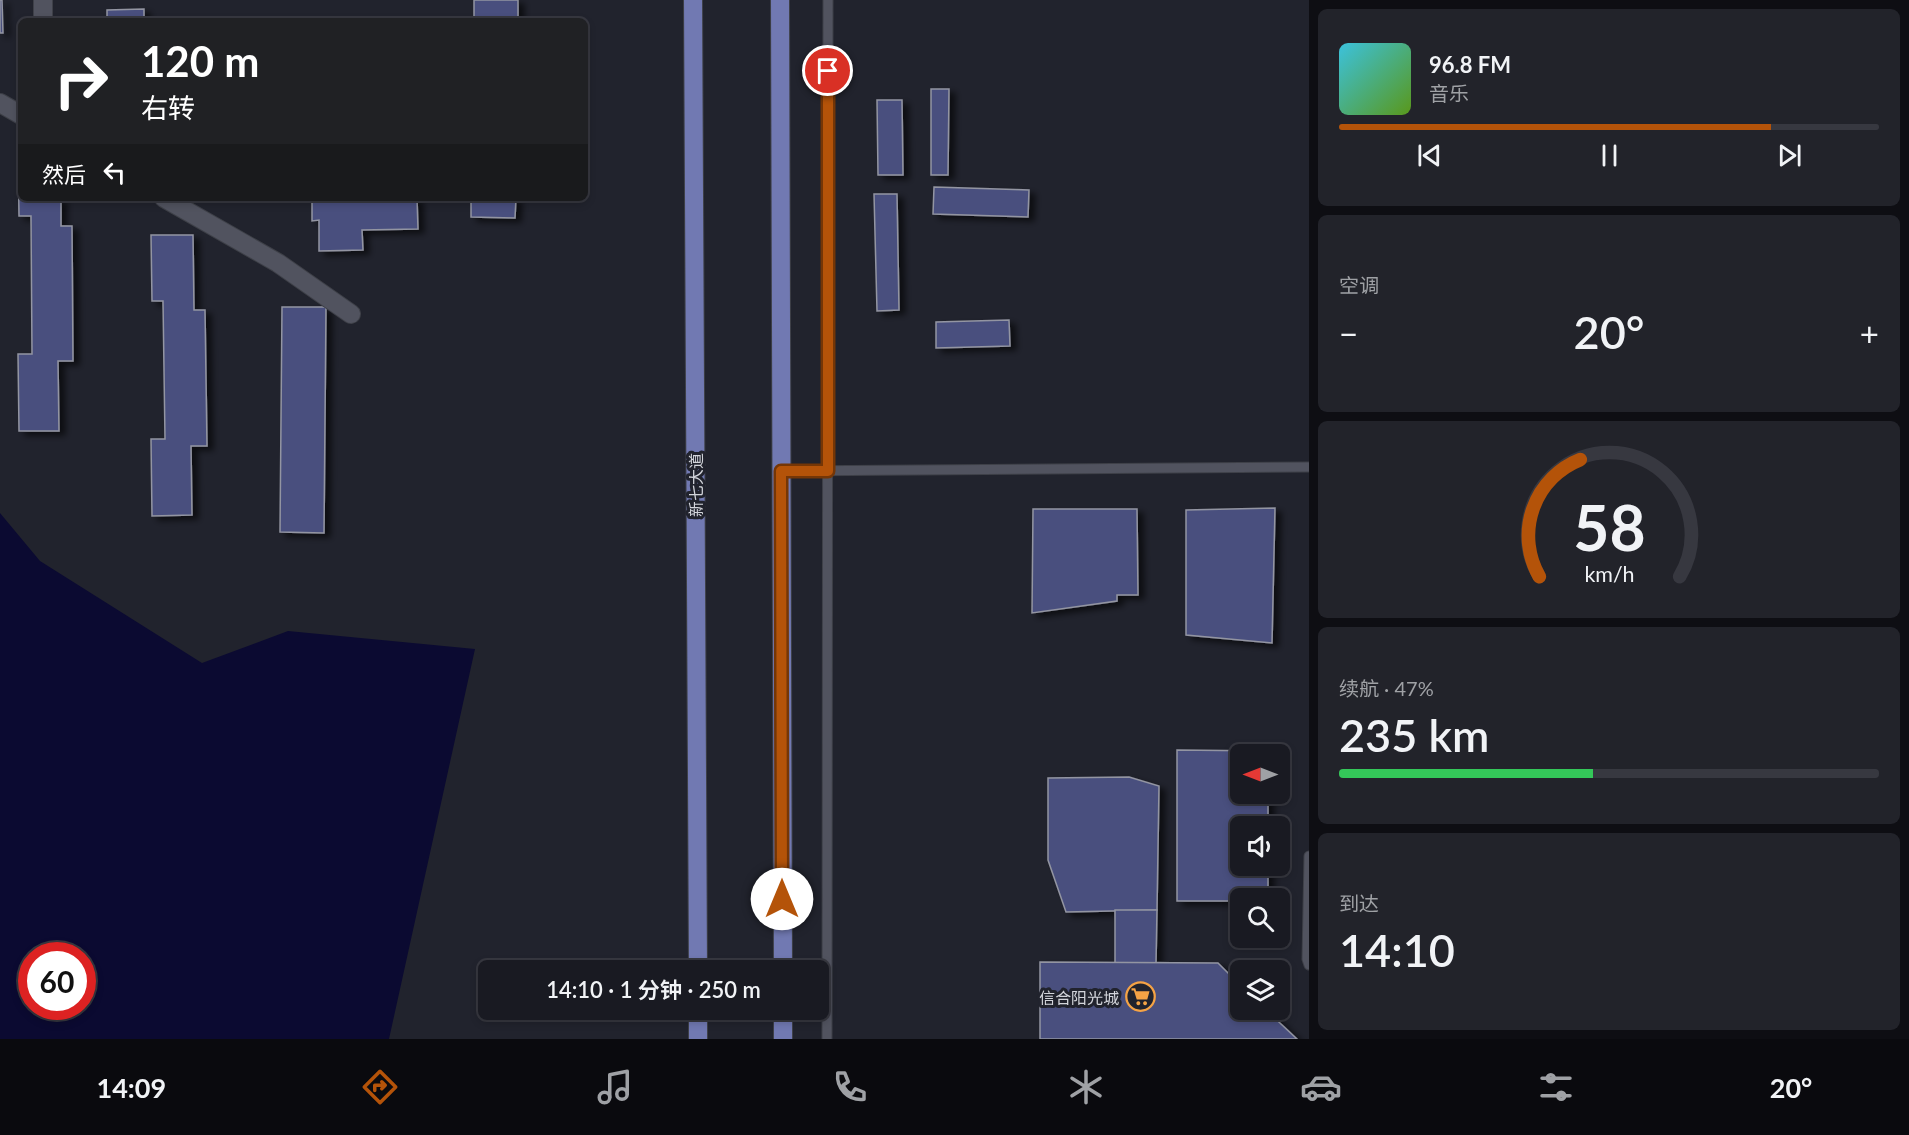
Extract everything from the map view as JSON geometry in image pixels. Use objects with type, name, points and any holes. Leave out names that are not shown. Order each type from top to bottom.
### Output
[{"type":"main road","name":"新七大道","points":[[693,0],[698,960]]},
{"type":"main road","points":[[780,0],[783,960]]},
{"type":"main road","points":[[698,1020],[698,1039]]},
{"type":"main road","points":[[783,1020],[783,1039]]},
{"type":"street","points":[[43,0],[43,18]]},
{"type":"street","points":[[0,103],[18,113]]},
{"type":"street","points":[[169,201],[278,263],[351,314]]},
{"type":"lane","points":[[827,1039],[828,0]]},
{"type":"lane","points":[[781,471],[1309,467]]},
{"type":"lane","points":[[1309,856],[1307,959],[1309,965]]},
{"type":"shaded area","points":[[0,513],[40,561],[202,663],[288,631],[475,649],[389,1039],[0,1039]]},
{"type":"building","points":[[0,0],[2,0],[3,33],[0,33]]},
{"type":"building","points":[[474,0],[518,0],[518,18],[474,18]]},
{"type":"building","points":[[144,9],[144,18],[107,18],[107,10]]},
{"type":"building","points":[[931,89],[949,89],[948,175],[931,175]]},
{"type":"building","points":[[877,100],[902,100],[903,175],[878,175]]},
{"type":"building","points":[[934,187],[1029,190],[1028,217],[933,214]]},
{"type":"building","points":[[874,194],[897,194],[899,310],[877,311]]},
{"type":"building","points":[[19,201],[61,201],[61,226],[72,226],[73,361],[58,361],[59,431],[19,431],[18,354],[32,354],[31,216],[19,216]]},
{"type":"building","points":[[312,201],[417,201],[418,229],[362,230],[363,250],[319,251],[319,220],[312,221]]},
{"type":"building","points":[[471,201],[516,201],[515,218],[471,217]]},
{"type":"building","points":[[151,235],[193,235],[194,310],[205,310],[207,446],[191,446],[192,515],[152,516],[151,439],[165,439],[163,301],[152,301]]},
{"type":"building","points":[[282,307],[326,307],[324,533],[280,532]]},
{"type":"building","points":[[1009,320],[1010,346],[936,348],[936,322]]},
{"type":"building","points":[[1275,508],[1272,643],[1186,635],[1186,510]]},
{"type":"building","points":[[1033,509],[1137,509],[1138,595],[1117,595],[1117,601],[1032,613]]},
{"type":"building","points":[[1177,750],[1230,751],[1230,804],[1268,804],[1268,816],[1230,816],[1230,876],[1268,876],[1268,888],[1230,888],[1230,901],[1177,901]]},
{"type":"building","points":[[1129,777],[1159,786],[1157,910],[1066,912],[1048,860],[1048,778]]},
{"type":"building","points":[[1115,910],[1157,910],[1156,963],[1115,963]]},
{"type":"building","name":"信合阳光城","points":[[1040,962],[1218,963],[1230,975],[1230,1020],[1277,1020],[1297,1039],[1040,1039]]},
{"type":"place","name":"信合阳光城","points":[[1140,997]]},
{"type":"route","points":[[782,899],[781,471],[828,471],[828,71]]}]
